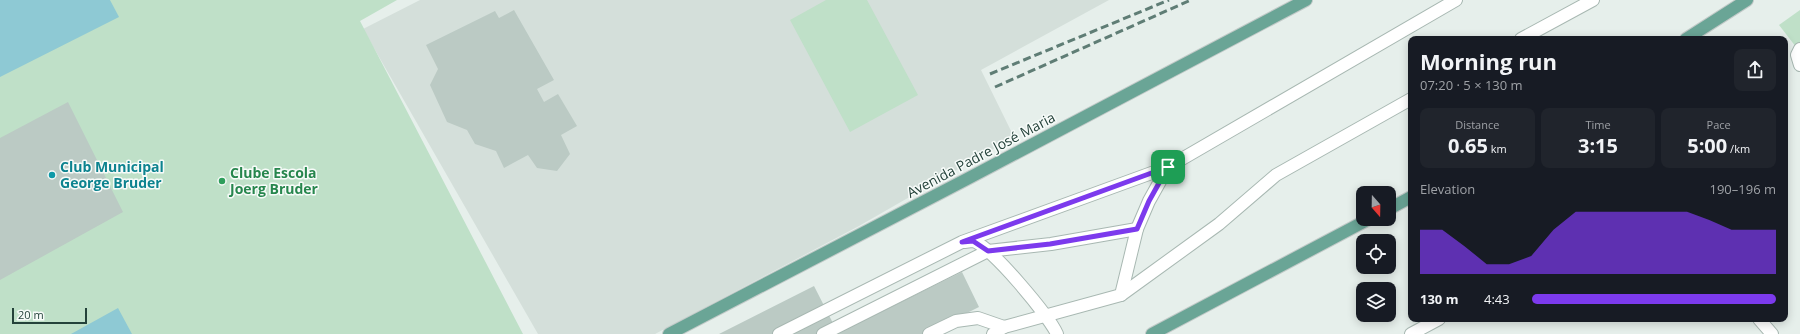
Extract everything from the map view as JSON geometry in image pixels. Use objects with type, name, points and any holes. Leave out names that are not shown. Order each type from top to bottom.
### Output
[{"type":"main road","name":"Avenida Padre José Maria","points":[[669,334],[968,179],[1306,0]]},
{"type":"main road","points":[[1691,36],[1747,0]]},
{"type":"main road","points":[[1396,205],[1408,199]]},
{"type":"main road","points":[[1154,334],[1356,226]]},
{"type":"street","points":[[779,334],[962,242],[1168,167],[1456,0]]},
{"type":"street","points":[[1527,36],[1594,0]]},
{"type":"street","points":[[1800,49],[1797,55],[1800,64]]},
{"type":"street","points":[[993,334],[1045,315],[1121,295],[1219,224],[1276,175],[1408,101]]},
{"type":"street","points":[[1121,295],[1137,229],[1149,201],[1168,167]]},
{"type":"street","points":[[823,334],[988,251],[1050,244],[1137,229]]},
{"type":"street","points":[[962,242],[973,241],[988,251],[1012,275],[1045,315],[1057,334]]},
{"type":"street","points":[[929,334],[956,321],[978,318],[1001,330]]},
{"type":"street","points":[[1411,334],[1433,322]]},
{"type":"street","points":[[1762,322],[1772,334]]},
{"type":"shaded area","points":[[420,0],[1109,0],[981,70],[1014,137],[859,226],[655,334],[538,334],[363,29]]},
{"type":"green space","name":"Clube Escola Joerg Bruder","points":[[0,0],[397,0],[360,21],[523,334],[0,334]]},
{"type":"green space","points":[[826,0],[867,0],[918,95],[850,132],[790,20]]},
{"type":"green space","points":[[1800,10],[1800,45],[1796,47],[1779,25]]},
{"type":"water","points":[[0,0],[110,0],[119,17],[0,77]]},
{"type":"water","points":[[118,308],[132,334],[71,334]]},
{"type":"building","points":[[514,10],[554,80],[537,89],[544,102],[558,94],[577,126],[561,135],[570,154],[557,171],[537,168],[528,155],[504,168],[496,151],[475,144],[467,130],[447,122],[430,85],[438,69],[426,45],[495,11],[499,18]]},
{"type":"building","name":"Club Municipal George Bruder","points":[[68,102],[123,212],[0,280],[0,138]]},
{"type":"building","points":[[962,272],[979,307],[925,334],[719,334],[814,286],[838,333]]},
{"type":"railway","points":[[990,74],[1169,0]]},
{"type":"railway","points":[[995,87],[1191,0]]},
{"type":"place","name":"Club Municipal George Bruder","points":[[52,175]]},
{"type":"place","name":"Clube Escola Joerg Bruder","points":[[222,181]]},
{"type":"route","points":[[1168,167],[1149,201],[1137,229],[1050,244],[988,251],[973,241],[962,242],[1116,186],[1168,167]]}]
